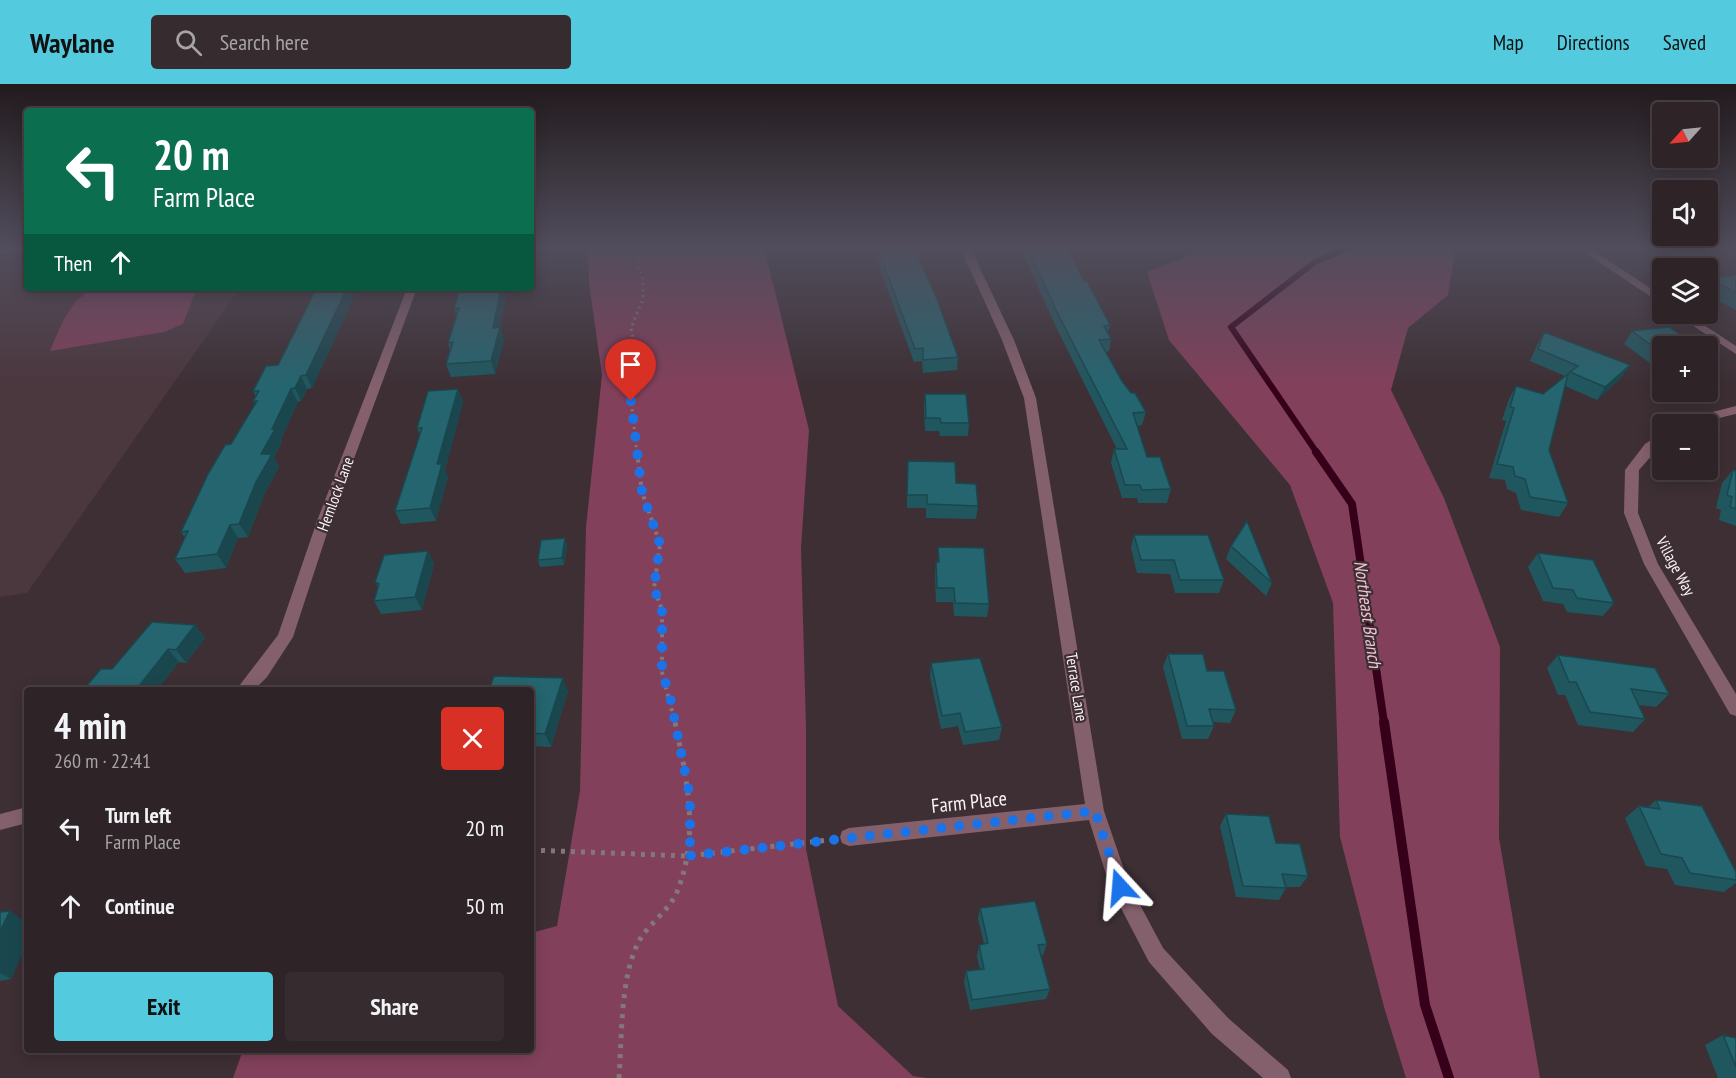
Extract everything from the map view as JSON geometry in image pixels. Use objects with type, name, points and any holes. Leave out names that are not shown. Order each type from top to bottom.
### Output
[{"type":"street","name":"Hemlock Lane","points":[[247,687],[261,672],[285,637],[324,521],[410,293]]},
{"type":"street","name":"Terrace Lane","points":[[986,293],[1008,340],[1030,398],[1095,811],[1120,887],[1156,955],[1220,1026],[1280,1078]]},
{"type":"street","points":[[1695,324],[1736,351]]},
{"type":"street","points":[[1711,414],[1736,410]]},
{"type":"street","name":"Village Way","points":[[1652,445],[1632,470],[1630,513],[1651,564],[1736,709]]},
{"type":"street","name":"Farm Place","points":[[849,837],[1095,811]]},
{"type":"street","points":[[0,822],[24,816]]},
{"type":"path","points":[[619,1078],[625,986],[638,944],[676,894],[690,844],[690,797],[670,697],[662,672],[662,610],[654,588],[660,544],[642,492],[631,401],[637,387],[631,367],[636,353],[631,328],[643,299],[643,293]]},
{"type":"path","points":[[534,850],[687,856],[849,837]]},
{"type":"shaded area","points":[[0,293],[236,293],[27,593],[0,597]]},
{"type":"shaded area","points":[[85,293],[195,293],[183,324],[164,332],[50,351],[62,323],[79,298]]},
{"type":"shaded area","points":[[590,293],[775,293],[809,430],[801,548],[806,727],[806,849],[838,1006],[913,1076],[927,1078],[233,1078],[242,1053],[534,1053],[534,932],[557,926],[580,791],[586,527],[602,375]]},
{"type":"shaded area","points":[[1154,293],[1448,293],[1408,328],[1391,390],[1444,498],[1500,647],[1499,838],[1540,1078],[1406,1078],[1384,1007],[1340,837],[1333,603],[1290,485],[1169,340]]},
{"type":"building","points":[[314,293],[344,293],[306,375],[301,376],[295,388],[291,389],[272,429],[275,429],[261,454],[272,454],[256,482],[239,524],[230,525],[217,554],[175,559],[188,531],[181,532],[208,474],[225,445],[231,444],[257,401],[253,401],[259,391],[253,391],[266,366],[278,365]]},
{"type":"building","points":[[458,293],[500,293],[493,328],[500,327],[491,361],[446,364],[453,342],[448,343],[459,308],[454,309]]},
{"type":"building","points":[[894,293],[935,293],[958,357],[923,360],[923,348],[915,349]]},
{"type":"building","points":[[1048,293],[1093,293],[1110,325],[1104,326],[1111,339],[1099,340],[1122,381],[1131,393],[1135,393],[1146,412],[1133,413],[1147,457],[1160,457],[1171,489],[1142,490],[1140,485],[1125,485],[1114,449],[1127,449]]},
{"type":"building","points":[[1669,327],[1682,336],[1652,336],[1652,346],[1632,331]]},
{"type":"building","points":[[1544,332],[1630,365],[1605,387],[1570,372],[1578,366],[1538,349]]},
{"type":"building","points":[[1568,374],[1549,450],[1568,503],[1530,497],[1525,479],[1515,476],[1513,467],[1497,464],[1514,408],[1510,407],[1516,386],[1543,394]]},
{"type":"building","points":[[458,389],[437,464],[442,464],[430,508],[395,511],[422,428],[417,428],[428,391]]},
{"type":"building","points":[[925,394],[966,394],[969,423],[941,423],[940,418],[926,418]]},
{"type":"building","points":[[908,461],[955,462],[956,483],[976,484],[978,506],[927,504],[927,495],[907,495]]},
{"type":"building","points":[[1733,470],[1736,471],[1736,509],[1730,507],[1732,497],[1727,495]]},
{"type":"building","points":[[1247,521],[1272,583],[1231,546]]},
{"type":"building","points":[[1134,535],[1208,535],[1224,580],[1180,580],[1174,560],[1141,560]]},
{"type":"building","points":[[565,538],[562,558],[538,560],[541,540]]},
{"type":"building","points":[[938,547],[984,548],[989,604],[955,603],[954,588],[937,588]]},
{"type":"building","points":[[428,551],[415,597],[374,601],[379,584],[375,582],[384,555]]},
{"type":"building","points":[[1538,553],[1593,560],[1614,603],[1577,598],[1573,590],[1553,588]]},
{"type":"building","points":[[152,622],[195,625],[176,650],[168,649],[138,687],[86,687],[101,669],[112,669]]},
{"type":"building","points":[[1168,654],[1203,654],[1207,671],[1224,671],[1236,710],[1209,709],[1214,726],[1187,726]]},
{"type":"building","points":[[1558,655],[1655,668],[1669,694],[1631,689],[1645,719],[1590,712],[1576,682],[1569,682]]},
{"type":"building","points":[[980,658],[1002,727],[965,732],[960,713],[942,716],[931,663]]},
{"type":"building","points":[[494,676],[563,678],[545,734],[534,733],[534,687],[490,687]]},
{"type":"building","points":[[1656,800],[1702,806],[1736,872],[1736,880],[1690,873],[1682,858],[1661,854],[1639,806],[1660,809]]},
{"type":"building","points":[[1226,814],[1269,816],[1276,843],[1300,844],[1308,876],[1282,874],[1286,888],[1243,886]]},
{"type":"building","points":[[1035,901],[1047,944],[1038,945],[1050,989],[972,1000],[966,971],[984,969],[979,945],[988,943],[980,908]]},
{"type":"building","points":[[10,911],[0,931],[0,912]]},
{"type":"building","points":[[1723,1035],[1736,1038],[1736,1067]]},
{"type":"waterway","name":"Northeast Branch","points":[[1274,293],[1231,327],[1317,453]]},
{"type":"waterway","name":"Northeast Branch","points":[[1316,452],[1352,504],[1384,723]]},
{"type":"waterway","name":"Northeast Branch","points":[[1384,722],[1425,1005],[1449,1078]]},
{"type":"route","points":[[631,401],[642,492],[660,544],[654,588],[662,610],[662,672],[670,697],[690,797],[690,844],[687,856],[1095,811],[1120,887]]}]
